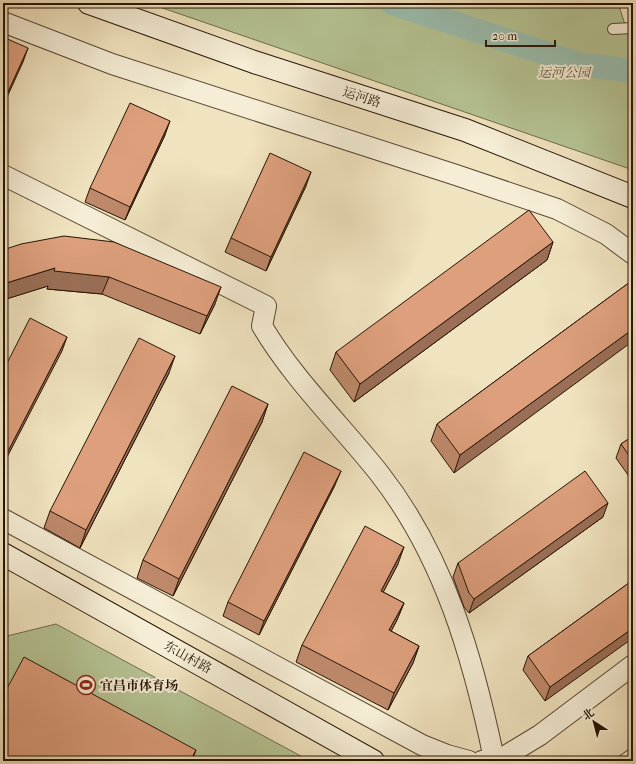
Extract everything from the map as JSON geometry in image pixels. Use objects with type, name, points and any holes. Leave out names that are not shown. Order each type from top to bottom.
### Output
[{"type":"street","name":"运河路","points":[[89,3],[254,62],[465,130],[633,197]]},
{"type":"street","points":[[3,22],[112,64],[456,174],[557,209],[606,234],[633,254]]},
{"type":"street","points":[[3,174],[266,306],[262,326],[278,353],[379,474],[415,525],[454,609],[480,690],[487,760],[502,758],[540,735],[633,666]]},
{"type":"street","points":[[3,519],[422,745],[447,755],[469,761]]},
{"type":"street","name":"东山村路","points":[[3,554],[373,761]]},
{"type":"lane","points":[[613,29],[633,28]]},
{"type":"lane","points":[[622,761],[633,753]]},
{"type":"green space","name":"运河公园","points":[[148,3],[618,3],[633,49],[633,170]]},
{"type":"green space","name":"宜昌市体育场","points":[[56,624],[310,761],[3,761],[3,637]]},
{"type":"building","points":[[3,37],[28,48],[3,103]]},
{"type":"building","points":[[130,103],[170,121],[130,207],[90,188]]},
{"type":"building","points":[[270,153],[311,172],[271,257],[231,238]]},
{"type":"building","points":[[529,210],[553,242],[360,384],[336,352]]},
{"type":"building","points":[[64,236],[114,242],[221,287],[207,316],[109,277],[54,271],[55,268],[3,284],[3,250],[21,244]]},
{"type":"building","points":[[630,282],[633,286],[633,329],[460,455],[437,424]]},
{"type":"building","points":[[30,318],[67,337],[3,461],[3,371]]},
{"type":"building","points":[[139,338],[175,356],[86,530],[50,511]]},
{"type":"building","points":[[232,386],[268,404],[179,579],[143,560]]},
{"type":"building","points":[[633,436],[633,461],[621,444]]},
{"type":"building","points":[[304,452],[341,471],[264,621],[228,602]]},
{"type":"building","points":[[585,471],[608,503],[474,599],[469,593],[458,563]]},
{"type":"building","points":[[365,526],[404,547],[381,591],[404,603],[389,630],[419,646],[394,693],[302,645]]},
{"type":"building","points":[[633,580],[633,628],[550,687],[528,656]]},
{"type":"building","points":[[24,657],[196,750],[190,761],[3,761],[3,696]]},
{"type":"waterway","points":[[392,3],[579,64],[633,71]]},
{"type":"place","name":"宜昌市体育场","points":[[86,685]]}]
